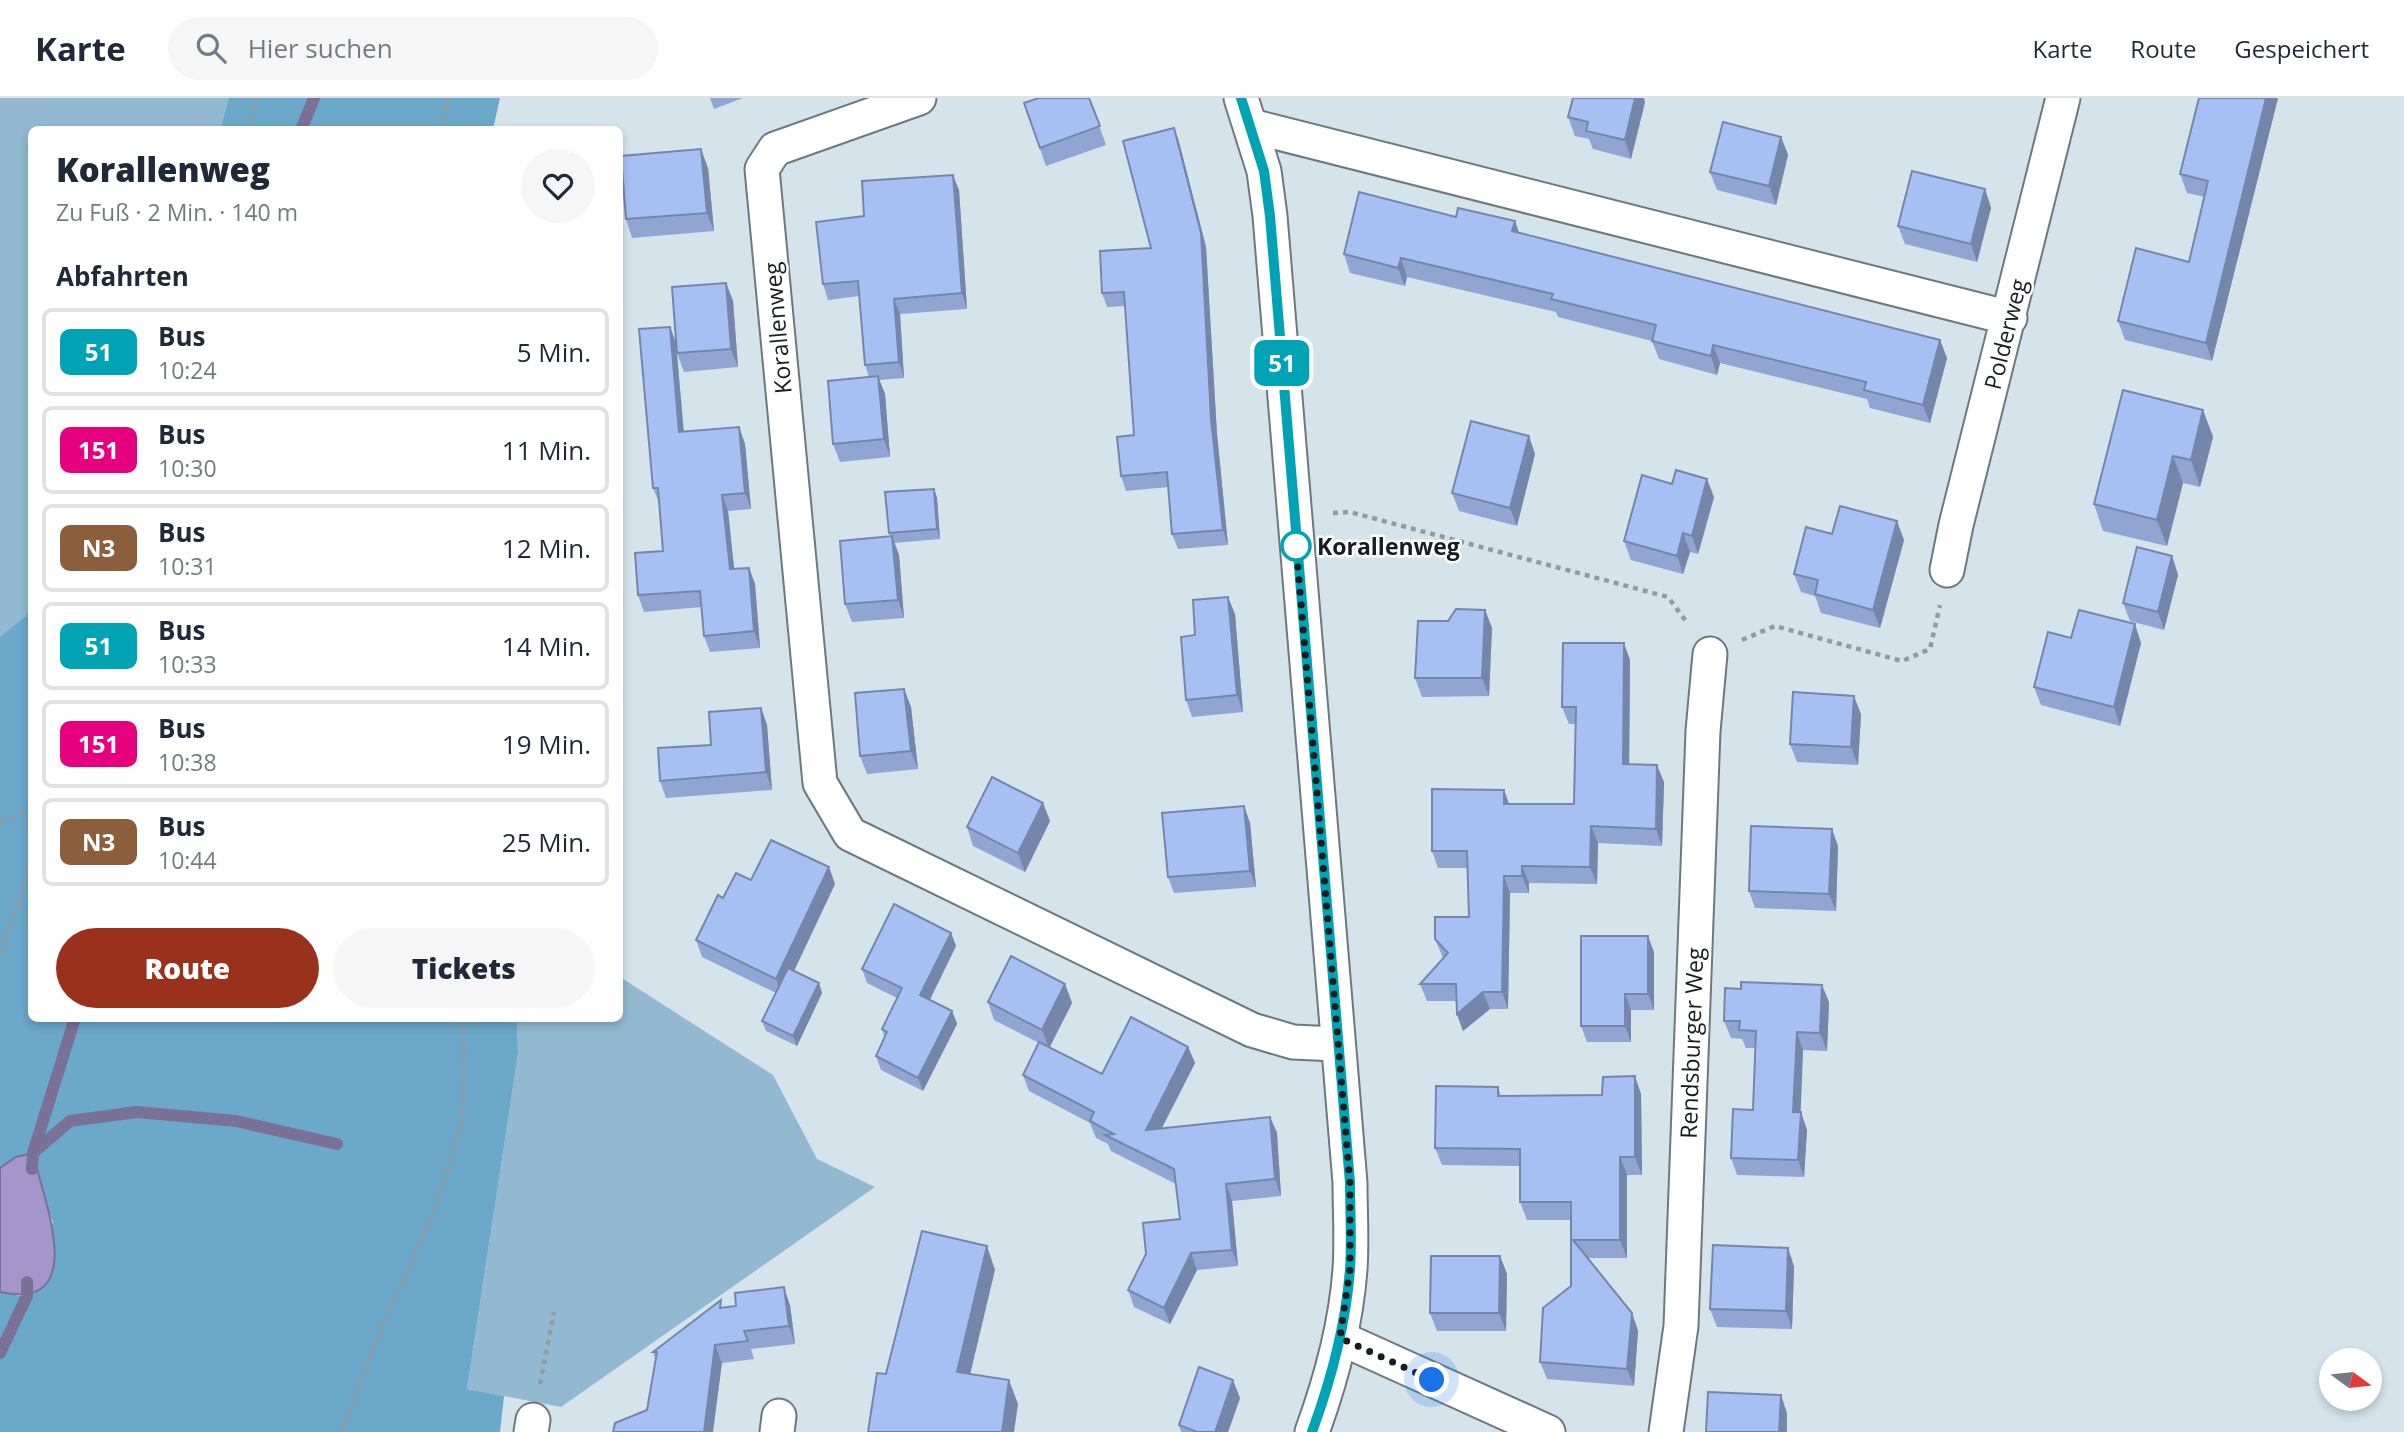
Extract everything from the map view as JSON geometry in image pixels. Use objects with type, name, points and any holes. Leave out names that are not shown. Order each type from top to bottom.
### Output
[{"type":"street","name":"Korallenweg","points":[[919,98],[775,149],[762,169],[820,783],[850,834],[1252,1030],[1293,1042],[1336,1044]]},
{"type":"street","name":"Polderweg","points":[[1947,570],[2063,98]]},
{"type":"street","points":[[1246,112],[2010,318]]},
{"type":"street","points":[[1246,112],[1264,171],[1270,216],[1336,1044],[1350,1183],[1350,1269],[1340,1338],[1312,1432]]},
{"type":"street","name":"Rendsburger Weg","points":[[1666,1432],[1681,1326],[1703,731],[1710,654]]},
{"type":"street","points":[[1340,1338],[1548,1432]]},
{"type":"path","points":[[248,126],[257,98]]},
{"type":"path","points":[[442,126],[448,98]]},
{"type":"path","points":[[1294,516],[1350,512],[1668,597],[1710,654],[1775,626],[1902,661],[1930,649]]},
{"type":"path","points":[[0,822],[28,812]]},
{"type":"path","points":[[0,954],[28,874]]},
{"type":"path","points":[[342,1432],[373,1348],[438,1201],[462,1121],[462,1022]]},
{"type":"path","points":[[532,1426],[554,1312]]},
{"type":"shaded area","points":[[0,98],[229,98],[221,126],[28,126],[28,614],[0,637]]},
{"type":"shaded area","points":[[229,98],[500,98],[494,126],[221,126]]},
{"type":"shaded area","points":[[28,614],[28,1022],[517,1022],[518,1054],[467,1389],[504,1396],[500,1432],[0,1432],[0,1292],[21,1296],[53,1222],[43,1200],[33,1154],[16,1157],[0,1168],[0,637]]},
{"type":"shaded area","points":[[623,979],[773,1075],[817,1159],[875,1187],[561,1407],[467,1389],[518,1054],[517,1022],[623,1022]]},
{"type":"shaded area","points":[[33,1153],[51,1222],[53,1268],[45,1285],[28,1294],[0,1292],[0,1168],[16,1157]]},
{"type":"building","points":[[1039,98],[1089,98],[1100,126],[1040,148],[1024,103]]},
{"type":"building","points":[[1573,98],[1635,98],[1625,140],[1586,131],[1588,122],[1568,117]]},
{"type":"building","points":[[2199,98],[2266,98],[2206,343],[2118,321],[2136,248],[2189,262],[2208,181],[2180,174]]},
{"type":"building","points":[[1723,122],[1781,137],[1769,186],[1710,172]]},
{"type":"building","points":[[1174,128],[1201,233],[1211,419],[1223,530],[1172,534],[1167,472],[1121,476],[1117,437],[1134,435],[1124,292],[1102,293],[1100,251],[1151,248],[1123,141]]},
{"type":"building","points":[[701,149],[707,213],[626,219],[623,156]]},
{"type":"building","points":[[1912,171],[1985,189],[1971,244],[1898,226]]},
{"type":"building","points":[[953,175],[962,293],[894,299],[899,362],[865,365],[858,281],[823,284],[816,222],[864,216],[862,181]]},
{"type":"building","points":[[1359,192],[1456,217],[1458,208],[1515,221],[1512,231],[1940,340],[1923,405],[1864,390],[1866,382],[1713,345],[1711,356],[1652,341],[1656,325],[1551,299],[1553,294],[1401,258],[1398,268],[1344,254]]},
{"type":"building","points":[[726,283],[731,349],[677,353],[672,287]]},
{"type":"building","points":[[670,327],[679,432],[739,427],[745,493],[722,495],[730,569],[749,568],[754,631],[704,636],[700,591],[638,595],[635,553],[663,551],[658,488],[653,488],[639,329]]},
{"type":"building","points":[[878,376],[884,439],[833,444],[828,381]]},
{"type":"building","points":[[2123,390],[2203,410],[2191,460],[2173,456],[2157,520],[2094,504]]},
{"type":"building","points":[[1471,421],[1529,436],[1510,508],[1452,493]]},
{"type":"building","points":[[1676,470],[1707,479],[1692,536],[1683,533],[1677,556],[1624,541],[1642,475],[1672,484]]},
{"type":"building","points":[[934,489],[937,529],[889,533],[885,492]]},
{"type":"building","points":[[1840,506],[1897,521],[1873,610],[1815,594],[1818,580],[1794,574],[1806,527],[1832,534]]},
{"type":"building","points":[[892,536],[898,600],[845,604],[840,541]]},
{"type":"building","points":[[2137,547],[2172,556],[2158,612],[2123,603]]},
{"type":"building","points":[[1228,597],[1237,695],[1186,700],[1181,637],[1195,635],[1193,600]]},
{"type":"building","points":[[1456,609],[1485,610],[1482,678],[1415,678],[1418,621],[1448,621]]},
{"type":"building","points":[[2079,610],[2135,624],[2114,707],[2034,687],[2048,632],[2071,638]]},
{"type":"building","points":[[1563,643],[1624,643],[1623,764],[1657,765],[1656,829],[1591,826],[1590,867],[1522,866],[1522,876],[1504,876],[1502,992],[1483,992],[1457,1014],[1456,984],[1420,984],[1448,953],[1435,939],[1435,917],[1469,917],[1467,851],[1432,851],[1432,789],[1504,790],[1504,804],[1574,804],[1576,707],[1562,707]]},
{"type":"building","points":[[904,689],[911,751],[860,756],[855,693]]},
{"type":"building","points":[[1793,692],[1854,696],[1851,747],[1790,744]]},
{"type":"building","points":[[761,708],[766,772],[660,781],[658,748],[711,745],[709,712]]},
{"type":"building","points":[[992,777],[1043,803],[1018,853],[967,827]]},
{"type":"building","points":[[1244,806],[1250,871],[1168,877],[1162,813]]},
{"type":"building","points":[[1751,826],[1832,829],[1829,894],[1749,891]]},
{"type":"building","points":[[771,840],[829,867],[776,979],[696,940],[718,895],[723,898],[736,873],[751,880]]},
{"type":"building","points":[[894,904],[951,933],[920,995],[952,1011],[918,1078],[876,1056],[887,1032],[882,1029],[902,988],[862,969]]},
{"type":"building","points":[[1581,936],[1648,936],[1648,994],[1625,994],[1625,1026],[1581,1026]]},
{"type":"building","points":[[1011,956],[1065,984],[1042,1030],[988,1002]]},
{"type":"building","points":[[788,968],[819,983],[793,1036],[762,1021]]},
{"type":"building","points":[[1741,982],[1822,985],[1820,1033],[1797,1032],[1793,1112],[1801,1112],[1798,1160],[1731,1158],[1733,1109],[1753,1110],[1756,1031],[1739,1030],[1740,1021],[1724,1021],[1725,988],[1741,989]]},
{"type":"building","points":[[1131,1017],[1188,1047],[1146,1130],[1270,1117],[1275,1179],[1226,1184],[1232,1250],[1191,1253],[1164,1308],[1128,1290],[1146,1254],[1143,1223],[1180,1219],[1174,1169],[1105,1135],[1114,1134],[1090,1121],[1094,1112],[1023,1075],[1039,1042],[1102,1074]]},
{"type":"building","points":[[1635,1076],[1635,1157],[1620,1157],[1620,1240],[1573,1240],[1632,1313],[1627,1369],[1540,1362],[1543,1308],[1571,1286],[1571,1202],[1520,1202],[1520,1149],[1435,1148],[1436,1086],[1498,1087],[1498,1096],[1602,1095],[1603,1077]]},
{"type":"building","points":[[922,1231],[987,1246],[957,1372],[1009,1380],[1002,1432],[868,1432],[877,1373],[886,1374]]},
{"type":"building","points":[[1713,1245],[1788,1248],[1786,1311],[1710,1309]]},
{"type":"building","points":[[1431,1256],[1500,1256],[1499,1313],[1430,1313]]},
{"type":"building","points":[[784,1287],[789,1326],[744,1331],[748,1341],[715,1345],[704,1432],[613,1432],[615,1423],[647,1410],[657,1352],[653,1352],[721,1300],[720,1308],[736,1306],[735,1293]]},
{"type":"building","points":[[1199,1367],[1233,1380],[1215,1432],[1197,1432],[1179,1425]]},
{"type":"building","points":[[1708,1392],[1781,1395],[1779,1432],[1706,1432]]},
{"type":"waterway","points":[[303,126],[314,98]]},
{"type":"waterway","points":[[32,1169],[33,1153],[74,1022]]},
{"type":"waterway","points":[[34,1152],[70,1121],[137,1112],[236,1121],[337,1144]]},
{"type":"waterway","points":[[0,1353],[27,1296],[27,1282]]},
{"type":"bus line","name":"51","points":[[1241,98],[1264,171],[1270,216],[1336,1044],[1350,1183],[1350,1269],[1340,1338],[1312,1432]]},
{"type":"place","name":"Korallenweg","points":[[1296,546]]},
{"type":"route","points":[[1296,546],[1336,1044],[1350,1183],[1350,1269],[1340,1338],[1432,1380]]}]
